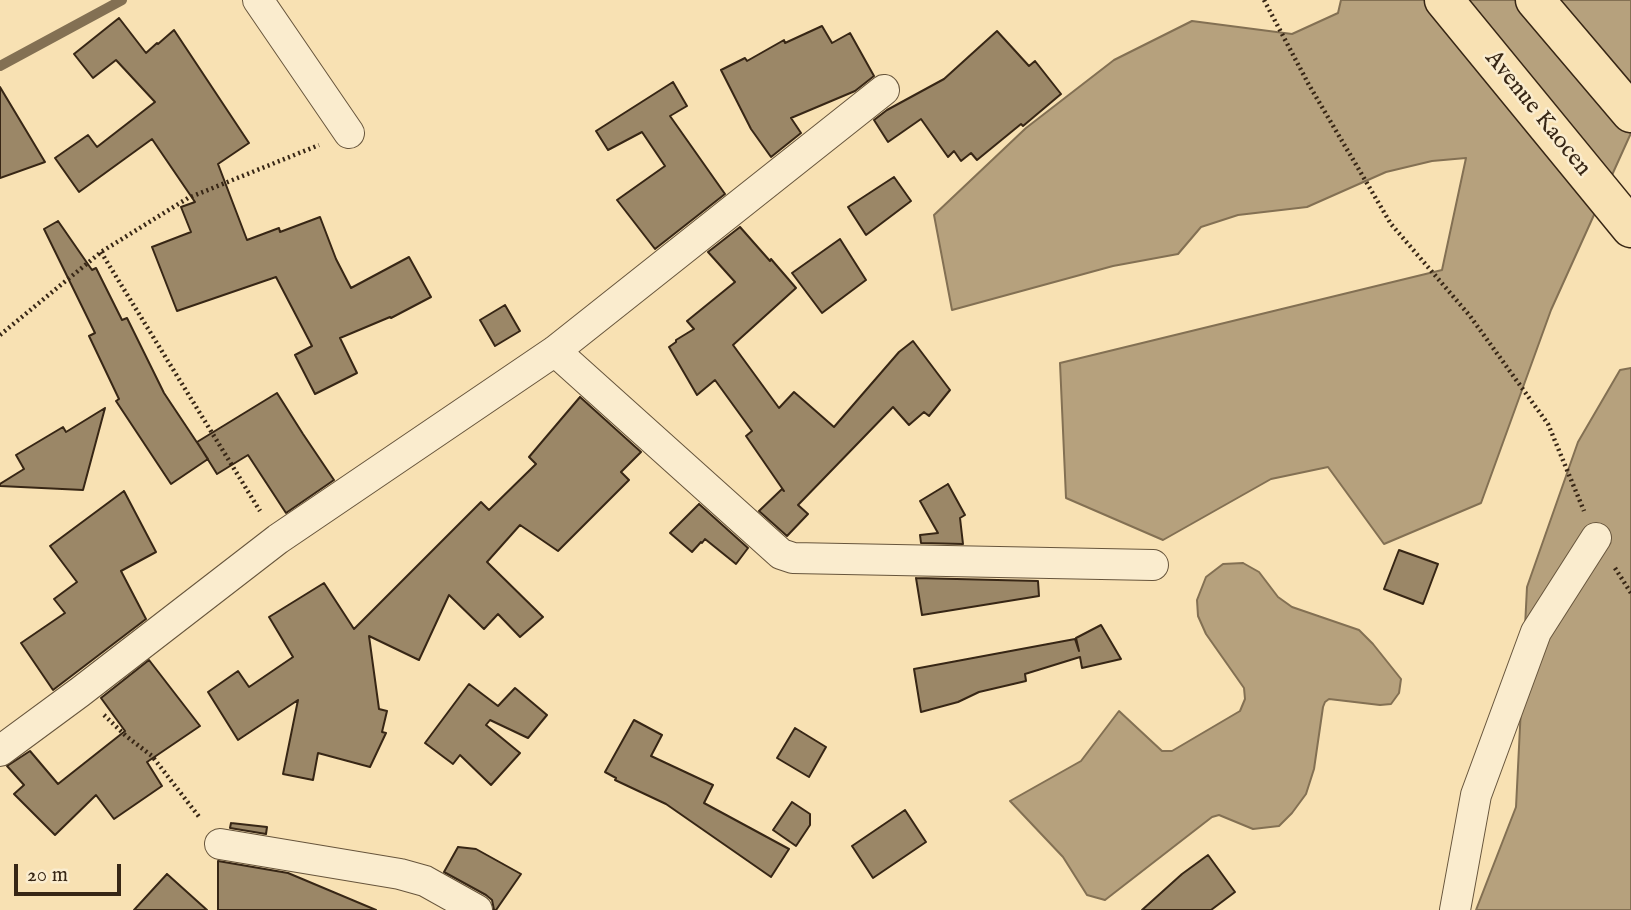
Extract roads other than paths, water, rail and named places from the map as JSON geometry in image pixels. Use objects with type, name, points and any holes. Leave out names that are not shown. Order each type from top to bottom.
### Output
[{"type":"highway","name":"Avenue Kaocen","points":[[1444,0],[1631,228]]},
{"type":"highway","points":[[1535,0],[1631,113]]},
{"type":"street","points":[[258,0],[349,133]]},
{"type":"street","points":[[0,751],[278,540],[555,351],[884,90]]},
{"type":"street","points":[[555,351],[781,554],[793,558],[1153,565]]},
{"type":"street","points":[[1455,910],[1476,795],[1531,645],[1536,632],[1596,538]]},
{"type":"street","points":[[220,844],[400,874],[425,881],[477,910]]},
{"type":"waterway","points":[[0,66],[122,0]]}]
